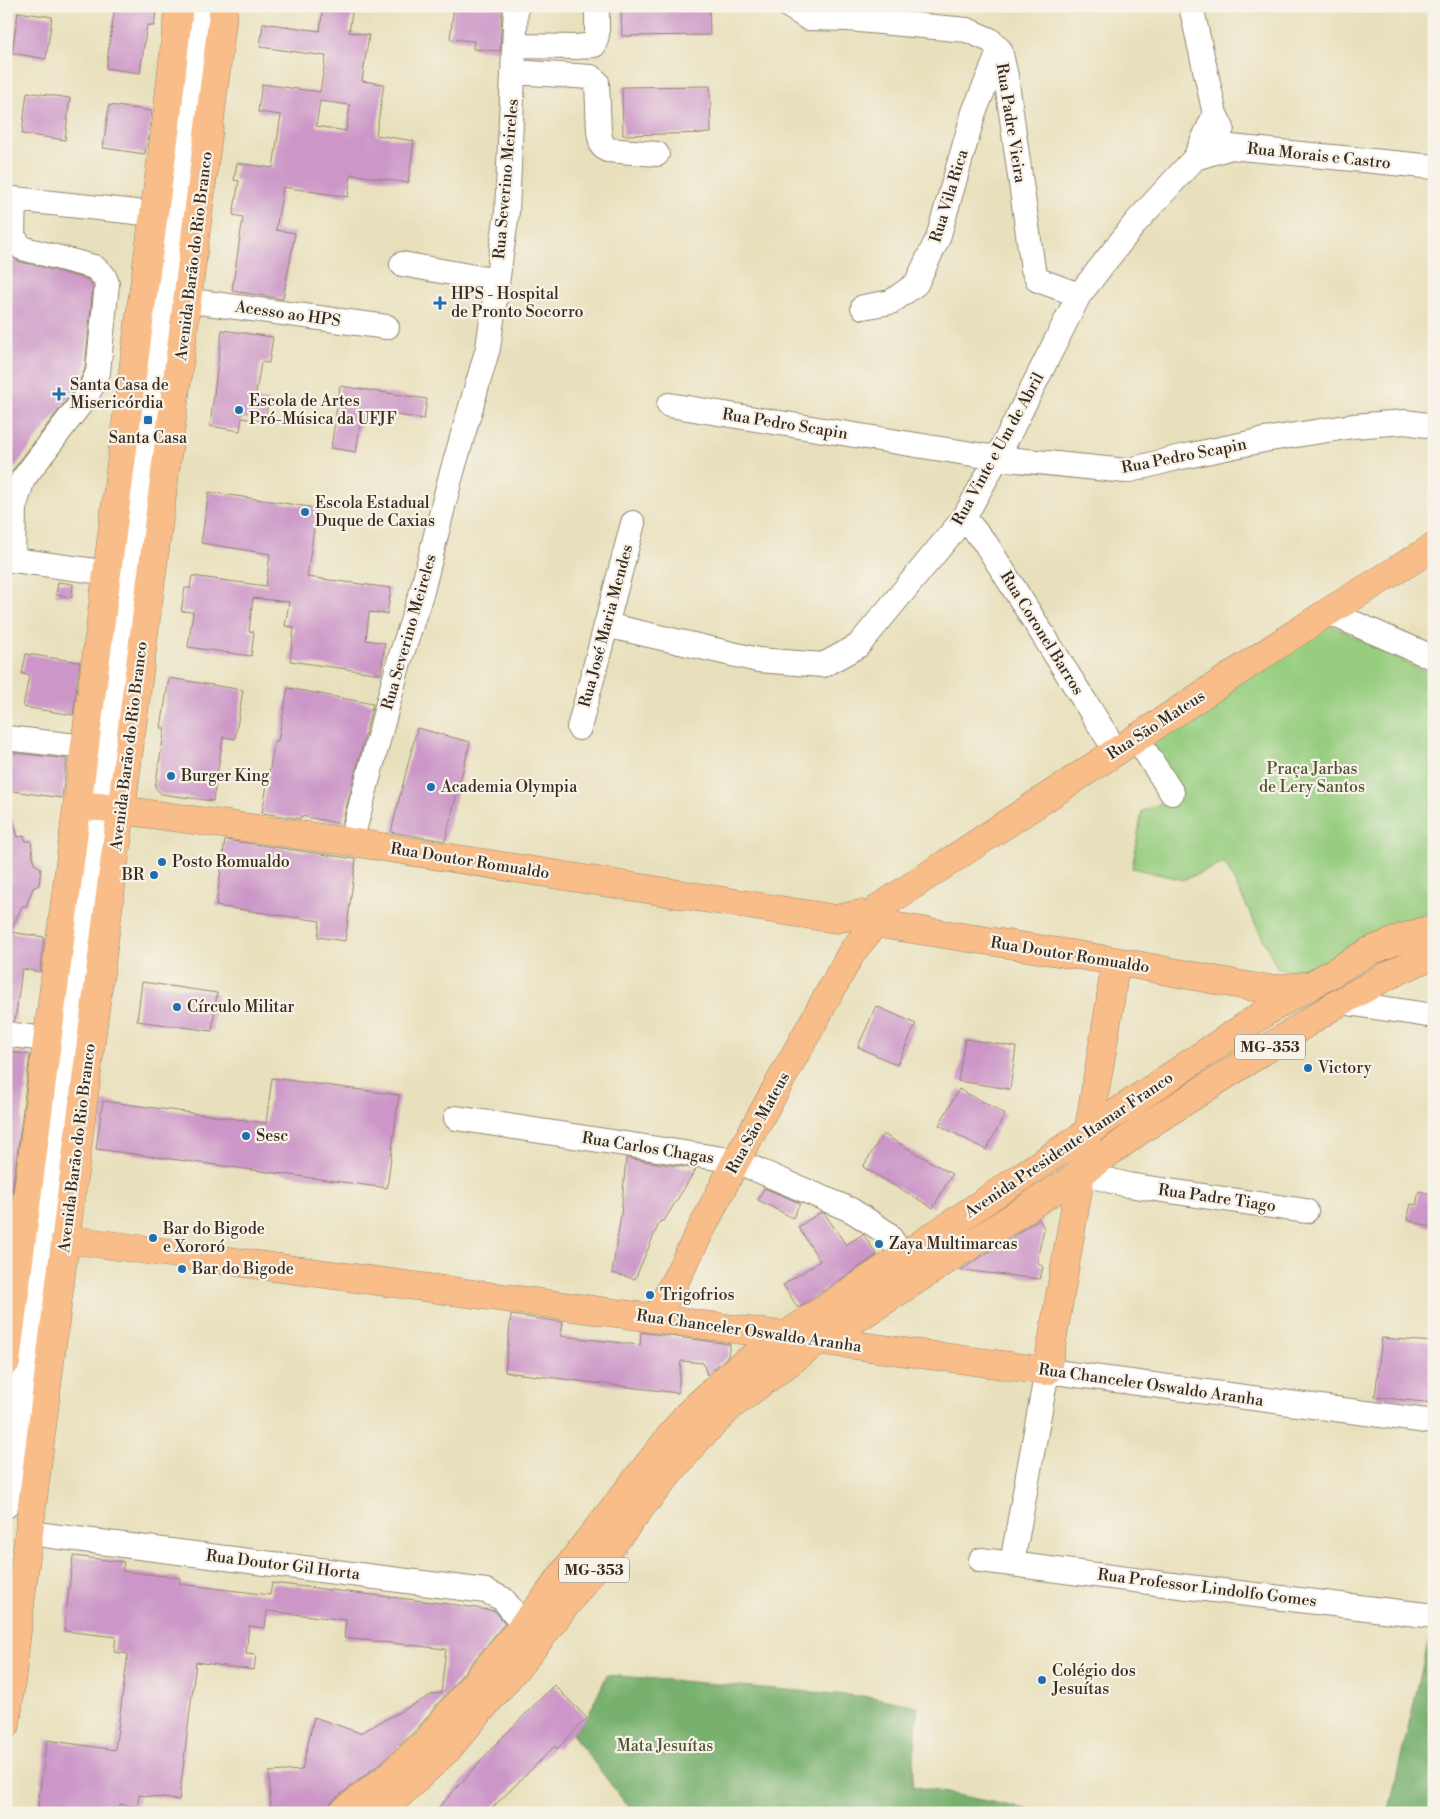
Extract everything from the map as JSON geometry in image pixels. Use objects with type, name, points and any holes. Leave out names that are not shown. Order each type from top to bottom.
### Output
[{"type":"main road","name":"Avenida Barão do Rio Branco","points":[[6,1725],[65,1239],[100,808],[86,747],[118,575],[154,214],[179,6]]},
{"type":"main road","name":"Avenida Barão do Rio Branco","points":[[6,1362],[8,1330],[100,808],[177,299],[224,6]]},
{"type":"main road","name":"Rua São Mateus","points":[[656,1318],[736,1161],[864,925],[1126,744],[1328,612],[1434,547]]},
{"type":"main road","name":"Rua Doutor Romualdo","points":[[100,808],[351,842],[864,925],[1115,961],[1252,987],[1273,989],[1310,986]]},
{"type":"main road","name":"Avenida Presidente Itamar Franco","points":[[342,1813],[392,1774],[428,1740],[524,1624],[687,1415],[740,1366],[1269,1010],[1368,952],[1434,928]]},
{"type":"main road","name":"Avenida Presidente Itamar Franco","points":[[380,1813],[448,1749],[529,1653],[642,1506],[697,1440],[732,1405],[819,1340],[825,1339],[1080,1173],[1116,1147],[1341,1002],[1434,954]]},
{"type":"main road","points":[[1047,1371],[1115,961]]},
{"type":"main road","points":[[1088,1131],[1116,1147]]},
{"type":"main road","name":"Rua Chanceler Oswaldo Aranha","points":[[65,1239],[1047,1371]]},
{"type":"main road","points":[[358,1813],[382,1792],[392,1774]]},
{"type":"street","name":"Avenida Barão do Rio Branco","points":[[100,808],[118,575],[177,299],[202,6]]},
{"type":"street","name":"Rua Severino Meireles","points":[[351,842],[399,662],[422,591],[450,479],[488,348],[507,212],[516,6]]},
{"type":"street","points":[[515,46],[577,47],[594,45],[597,35],[597,6]]},
{"type":"street","name":"Rua Padre Vieira","points":[[789,6],[808,18],[848,19],[967,30],[990,40],[1000,50],[1006,76],[1033,269],[1038,280],[1079,295]]},
{"type":"street","name":"Rua Morais e Castro","points":[[1191,6],[1215,114],[1231,147],[1434,167]]},
{"type":"street","name":"Rua Vila Rica","points":[[863,307],[891,302],[916,284],[938,238],[974,112],[1000,50]]},
{"type":"street","points":[[514,72],[591,77],[597,82],[599,132],[602,146],[607,150],[657,154]]},
{"type":"street","points":[[1195,158],[1215,114]]},
{"type":"street","points":[[1195,158],[1231,147]]},
{"type":"street","name":"Rua Vinte e Um de Abril","points":[[606,625],[758,660],[823,665],[858,646],[964,518],[1079,295],[1137,221],[1195,158]]},
{"type":"street","points":[[118,575],[9,557],[14,508],[23,479],[85,398],[98,372],[107,284],[104,276],[94,267],[22,248],[13,236],[10,198],[154,214]]},
{"type":"street","points":[[402,264],[497,281]]},
{"type":"street","name":"Acesso ao HPS","points":[[177,299],[387,328]]},
{"type":"street","name":"Rua Pedro Scapin","points":[[668,404],[996,458],[1126,471],[1177,458],[1264,440],[1353,426],[1405,422],[1434,426]]},
{"type":"street","name":"Rua Coronel Barros","points":[[964,518],[986,544],[1126,744]]},
{"type":"street","name":"Rua José Maria Mendes","points":[[579,728],[633,523]]},
{"type":"street","points":[[1328,612],[1434,658]]},
{"type":"street","points":[[6,738],[86,747]]},
{"type":"street","points":[[1126,744],[1172,793]]},
{"type":"street","points":[[1252,987],[1269,1010]]},
{"type":"street","points":[[1341,1002],[1434,1016]]},
{"type":"street","points":[[6,1034],[58,1041]]},
{"type":"street","name":"Avenida Barão do Rio Branco","points":[[6,1506],[11,1429],[40,1256],[58,1041]]},
{"type":"street","name":"Rua Carlos Chagas","points":[[456,1118],[736,1161],[851,1210],[887,1233],[903,1256]]},
{"type":"street","points":[[1116,1147],[1113,1164],[1116,1173],[1128,1185]]},
{"type":"street","name":"Rua Padre Tiago","points":[[1080,1173],[1128,1185],[1306,1211]]},
{"type":"street","points":[[40,1256],[50,1245],[65,1239]]},
{"type":"street","points":[[1012,1563],[1047,1371]]},
{"type":"street","name":"Rua Chanceler Oswaldo Aranha","points":[[1047,1371],[1434,1422]]},
{"type":"street","points":[[11,1429],[30,1428],[42,1420]]},
{"type":"street","name":"Rua Doutor Gil Horta","points":[[29,1533],[486,1591],[502,1600],[524,1624]]},
{"type":"street","name":"Rua Professor Lindolfo Gomes","points":[[981,1560],[1434,1616]]},
{"type":"green space","name":"Praça Jarbas de Lery Santos","points":[[1329,624],[1434,676],[1434,909],[1366,939],[1299,975],[1277,967],[1225,863],[1183,880],[1132,868],[1142,811],[1182,795],[1149,737]]},
{"type":"green space","points":[[1432,1626],[1434,1627],[1434,1813],[1388,1813]]},
{"type":"green space","name":"Mata Jesuítas","points":[[607,1675],[872,1697],[918,1706],[912,1786],[1046,1813],[633,1813],[572,1734],[587,1718]]},
{"type":"building","points":[[115,6],[157,6],[154,26],[147,25],[140,73],[106,68]]},
{"type":"building","points":[[323,6],[353,6],[349,32],[369,35],[362,81],[384,84],[376,135],[414,141],[408,183],[351,174],[348,197],[283,187],[276,230],[295,233],[283,299],[232,291],[243,217],[233,215],[239,181],[234,180],[237,163],[273,168],[281,115],[258,112],[262,84],[320,92],[326,56],[260,47],[263,23],[320,31]],"holes":[[[320,101],[350,105],[346,131],[316,126]]]},
{"type":"building","points":[[454,6],[502,6],[500,51],[473,49],[474,41],[450,39]]},
{"type":"building","points":[[621,6],[709,6],[710,35],[622,36]]},
{"type":"building","points":[[18,12],[52,17],[46,59],[12,53]]},
{"type":"building","points":[[710,86],[711,133],[623,135],[622,87]]},
{"type":"building","points":[[27,92],[70,98],[65,140],[22,134]]},
{"type":"building","points":[[109,105],[152,111],[145,154],[103,148]]},
{"type":"building","points":[[6,258],[14,258],[18,261],[87,279],[93,286],[85,369],[74,390],[6,481]]},
{"type":"building","points":[[222,330],[273,337],[269,363],[261,362],[255,399],[268,401],[265,422],[242,418],[240,431],[210,426]]},
{"type":"building","points":[[340,386],[427,399],[424,419],[375,412],[373,421],[361,419],[356,452],[331,448]]},
{"type":"building","points":[[209,492],[317,508],[307,577],[391,588],[387,614],[369,612],[366,640],[385,643],[381,674],[290,661],[294,627],[285,626],[289,602],[253,598],[249,631],[254,632],[251,656],[188,647],[193,612],[181,611],[185,588],[190,588],[192,576],[266,586],[270,554],[201,543]]},
{"type":"building","points":[[58,582],[73,584],[72,597],[56,595]]},
{"type":"building","points":[[26,654],[80,662],[73,715],[23,707],[29,675],[22,674]]},
{"type":"building","points":[[169,678],[243,690],[235,739],[223,737],[213,801],[161,794],[155,787],[165,728],[161,728]]},
{"type":"building","points":[[288,688],[373,704],[342,824],[301,816],[300,819],[262,813],[275,740],[278,741]]},
{"type":"building","name":"Academia Olympia","points":[[417,728],[470,742],[445,841],[391,832]]},
{"type":"building","points":[[6,752],[67,759],[62,798],[6,790]]},
{"type":"building","points":[[10,811],[18,837],[24,836],[26,841],[31,841],[34,864],[41,868],[39,885],[33,888],[26,906],[22,906],[10,932],[44,937],[40,972],[22,969],[15,1021],[6,1020],[6,981],[9,958],[6,958],[6,812]]},
{"type":"building","points":[[225,840],[356,859],[345,941],[318,937],[320,921],[216,906]]},
{"type":"building","name":"Círculo Militar","points":[[142,982],[217,993],[212,1031],[137,1021]]},
{"type":"building","points":[[876,1006],[916,1024],[897,1065],[858,1047]]},
{"type":"building","points":[[965,1039],[1016,1047],[1010,1089],[958,1081]]},
{"type":"building","points":[[6,1051],[30,1055],[12,1195],[6,1194]]},
{"type":"building","name":"Sesc","points":[[272,1078],[399,1095],[387,1188],[96,1149],[103,1101],[266,1123]]},
{"type":"building","points":[[959,1089],[1005,1114],[986,1150],[939,1125]]},
{"type":"building","points":[[883,1134],[952,1174],[933,1208],[863,1167]]},
{"type":"building","points":[[626,1158],[696,1169],[664,1221],[660,1221],[635,1279],[612,1273],[621,1215]]},
{"type":"building","points":[[764,1188],[800,1203],[793,1218],[758,1200]]},
{"type":"building","points":[[1419,1191],[1434,1195],[1434,1228],[1407,1220],[1411,1204],[1416,1205]]},
{"type":"building","points":[[821,1212],[825,1214],[846,1245],[863,1234],[877,1255],[798,1308],[783,1285],[820,1261],[798,1227]]},
{"type":"building","points":[[1039,1219],[1044,1228],[1038,1256],[1038,1263],[1043,1267],[1040,1279],[961,1270]]},
{"type":"building","points":[[511,1315],[563,1322],[561,1336],[640,1345],[641,1332],[730,1344],[728,1356],[707,1375],[703,1363],[681,1361],[678,1393],[505,1372]]},
{"type":"building","points":[[1382,1338],[1434,1342],[1434,1403],[1375,1397]]},
{"type":"building","points":[[73,1556],[124,1562],[122,1571],[180,1578],[180,1584],[270,1595],[272,1583],[457,1605],[495,1611],[505,1623],[417,1729],[382,1762],[332,1801],[325,1813],[271,1813],[269,1772],[302,1770],[314,1717],[360,1733],[433,1694],[441,1693],[446,1649],[344,1638],[346,1620],[267,1611],[265,1628],[249,1626],[246,1654],[256,1655],[254,1670],[196,1662],[179,1800],[139,1795],[137,1807],[120,1804],[119,1813],[37,1813],[47,1740],[115,1750],[128,1654],[114,1652],[116,1637],[64,1631]]},
{"type":"building","points":[[554,1685],[587,1718],[557,1749],[555,1746],[487,1813],[434,1813],[494,1746]]},
{"type":"place","name":"HPS - Hospital de Pronto Socorro","points":[[440,303]]},
{"type":"place","name":"Santa Casa de Misericórdia","points":[[59,394]]},
{"type":"place","name":"Escola de Artes Pró-Música da UFJF","points":[[239,410]]},
{"type":"place","name":"Santa Casa","points":[[148,420]]},
{"type":"place","name":"Escola Estadual Duque de Caxias","points":[[305,512]]},
{"type":"place","name":"Burger King","points":[[171,776]]},
{"type":"place","name":"Academia Olympia","points":[[431,787]]},
{"type":"place","name":"Posto Romualdo","points":[[162,862]]},
{"type":"place","name":"BR","points":[[154,875]]},
{"type":"place","name":"Círculo Militar","points":[[177,1007]]},
{"type":"place","name":"Victory","points":[[1308,1068]]},
{"type":"place","name":"Sesc","points":[[246,1136]]},
{"type":"place","name":"Bar do Bigode e Xororó","points":[[153,1238]]},
{"type":"place","name":"Zaya Multimarcas","points":[[879,1244]]},
{"type":"place","name":"Bar do Bigode","points":[[182,1269]]},
{"type":"place","name":"Trigofrios","points":[[650,1295]]},
{"type":"place","name":"Colégio dos Jesuítas","points":[[1042,1680]]}]
